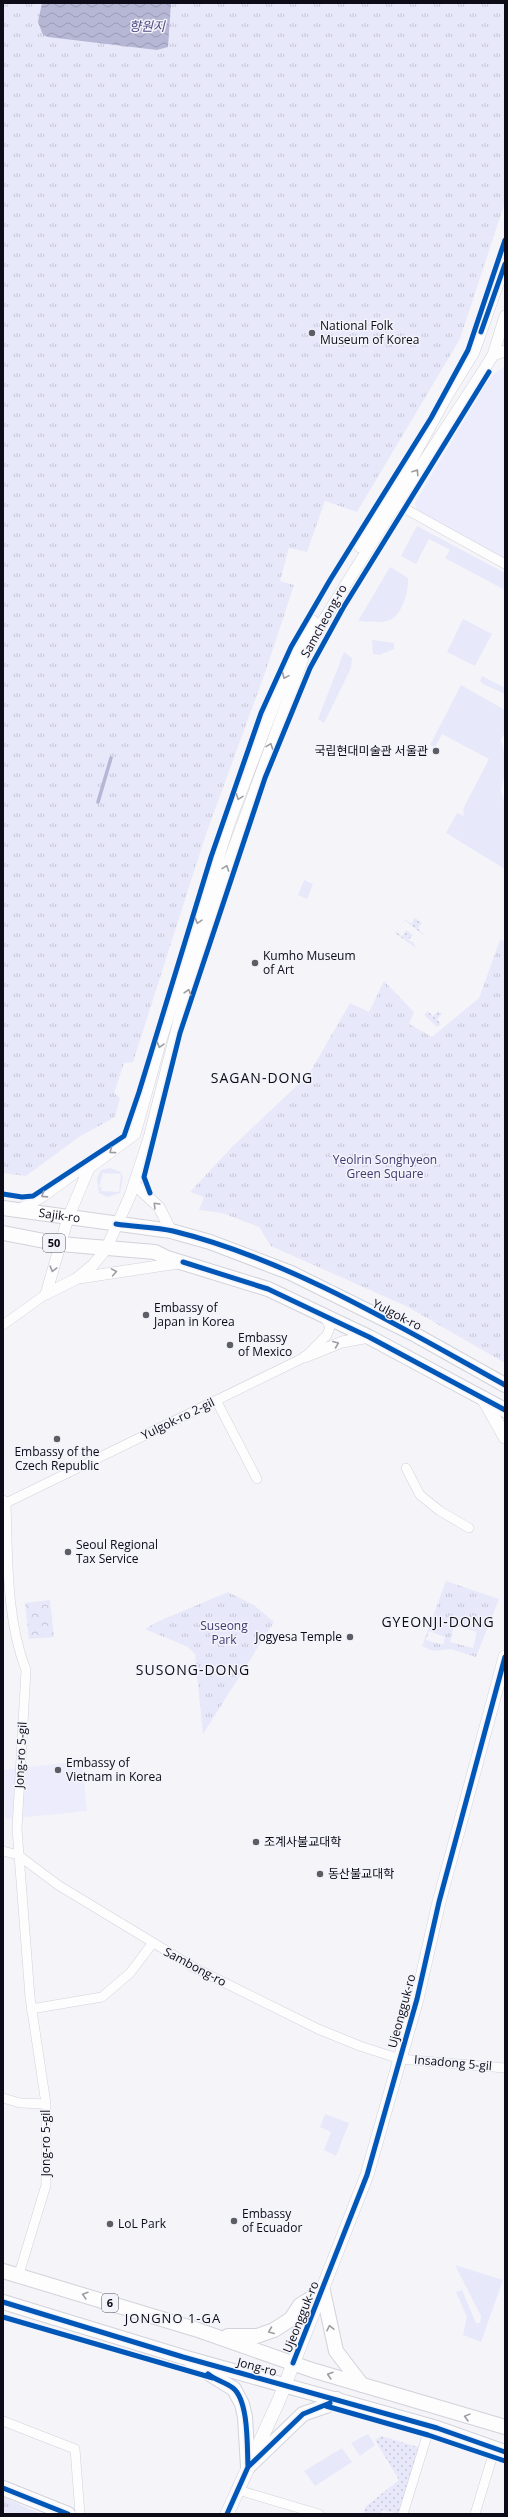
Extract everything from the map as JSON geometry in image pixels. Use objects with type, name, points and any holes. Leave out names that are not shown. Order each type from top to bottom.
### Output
[{"type":"main road","name":"Sajik-ro","points":[[3,1208],[116,1224]]},
{"type":"main road","name":"Yulgok-ro","points":[[116,1224],[172,1231],[210,1242],[291,1273],[414,1334],[505,1385]]},
{"type":"main road","name":"50","points":[[3,1233],[60,1244],[155,1252],[268,1289],[325,1318],[369,1337],[505,1410]]},
{"type":"main road","points":[[483,1398],[505,1437]]},
{"type":"main road","name":"Ujeongguk-ro","points":[[227,2514],[285,2385],[323,2291],[367,2175],[400,2059],[505,1657]]},
{"type":"main road","name":"Jong-ro","points":[[3,2270],[216,2336],[362,2385],[505,2427]]},
{"type":"main road","points":[[216,2336],[257,2336],[274,2330],[291,2319],[300,2305],[323,2291],[336,2351],[362,2385]]},
{"type":"main road","name":"Jong-ro","points":[[3,2302],[183,2357],[430,2426],[500,2450]]},
{"type":"main road","points":[[183,2357],[234,2389],[242,2404],[245,2417],[248,2467]]},
{"type":"main road","points":[[248,2467],[303,2414],[326,2406],[337,2399]]},
{"type":"main road","points":[[3,2488],[68,2514]]},
{"type":"street","name":"Samcheong-ro","points":[[76,1279],[93,1265],[106,1249],[134,1184],[149,1138],[179,1020],[221,883],[307,647],[392,502],[474,352],[505,264]]},
{"type":"street","name":"Samcheong-ro","points":[[19,1210],[43,1196],[76,1172],[89,1168],[135,1134],[220,851],[283,681],[303,638],[392,502],[493,355],[505,316]]},
{"type":"street","points":[[493,355],[505,351]]},
{"type":"street","points":[[392,502],[505,564]]},
{"type":"street","points":[[46,1294],[68,1218],[89,1168]]},
{"type":"street","points":[[134,1184],[159,1207],[172,1231]]},
{"type":"street","points":[[3,1325],[46,1294],[76,1279],[183,1262]]},
{"type":"street","name":"Yulgok-ro 2-gil","points":[[4,1503],[305,1357],[327,1336],[330,1327],[325,1318]]},
{"type":"street","points":[[305,1357],[342,1342],[369,1337]]},
{"type":"street","points":[[216,1400],[257,1479]]},
{"type":"street","points":[[406,1468],[420,1495],[440,1511],[469,1528]]},
{"type":"street","name":"Jong-ro 5-gil","points":[[4,1503],[16,1645],[26,1670],[17,1829],[18,1855],[31,2009],[46,2104],[46,2185],[19,2274]]},
{"type":"street","name":"Sambong-ro","points":[[3,1851],[18,1855],[58,1886],[152,1944],[195,1968],[318,2029],[360,2046],[400,2059]]},
{"type":"street","points":[[31,2009],[102,1997],[130,1973],[152,1944]]},
{"type":"street","name":"Insadong 5-gil","points":[[400,2059],[505,2068]]},
{"type":"street","points":[[3,2098],[20,2103],[46,2104]]},
{"type":"street","points":[[3,2421],[75,2449],[80,2514]]},
{"type":"street","points":[[403,2514],[430,2426]]},
{"type":"street","points":[[475,2514],[500,2450]]},
{"type":"street","points":[[238,2490],[319,2514]]},
{"type":"shaded area","points":[[505,366],[505,559],[417,510],[415,503],[489,378]]},
{"type":"shaded area","points":[[82,1761],[87,1811],[5,1819],[3,1770]]},
{"type":"green space","points":[[3,3],[505,3],[505,202],[460,339],[357,512],[325,501],[307,552],[289,548],[280,581],[294,585],[266,670],[206,834],[133,1062],[124,1063],[114,1093],[120,1098],[115,1117],[79,1137],[26,1176],[3,1173]]},
{"type":"green space","points":[[417,526],[505,573],[505,590],[445,558],[450,550],[429,539],[416,564],[401,556]]},
{"type":"green space","points":[[390,567],[408,578],[404,603],[397,615],[387,621],[358,621]]},
{"type":"green space","points":[[463,619],[492,634],[475,666],[447,652]]},
{"type":"green space","points":[[372,640],[394,643],[394,649],[379,655],[373,654]]},
{"type":"green space","points":[[344,652],[352,658],[351,668],[324,723],[318,719]]},
{"type":"green space","points":[[482,676],[505,688],[505,694],[483,684],[480,681]]},
{"type":"green space","points":[[461,685],[505,710],[505,732],[501,740],[505,757],[505,773],[501,790],[505,806],[505,869],[446,833],[457,813],[464,816],[463,809],[489,759],[442,734],[435,747],[430,745]]},
{"type":"green space","points":[[304,880],[313,884],[307,899],[298,895]]},
{"type":"green space","points":[[415,918],[422,923],[418,928],[424,935],[404,920],[405,919],[411,924]]},
{"type":"green space","points":[[400,926],[396,932],[402,936],[406,930],[413,935],[408,940],[413,942],[416,948],[395,933]]},
{"type":"green space","name":"Yeolrin Songhyeon Green Square","points":[[500,940],[505,941],[505,1363],[406,1306],[271,1246],[259,1227],[222,1213],[199,1210],[204,1197],[190,1192],[232,1147],[309,1074],[350,1003],[369,1012],[384,981],[414,1012],[409,1024],[432,1037],[479,998]]},
{"type":"green space","points":[[428,1011],[433,1016],[438,1011],[442,1014],[437,1019],[441,1024],[437,1027],[424,1015]]},
{"type":"green space","points":[[110,1168],[121,1172],[123,1177],[120,1193],[108,1197],[99,1193],[97,1178],[101,1170]],"holes":[[[103,1173],[121,1174],[119,1192],[101,1191],[102,1187],[99,1187]]]},
{"type":"green space","points":[[446,1581],[499,1599],[476,1657],[451,1649],[433,1651],[422,1646]],"holes":[[[454,1625],[477,1632],[473,1648],[450,1642]],[[429,1631],[445,1637],[443,1645],[426,1640]]]},
{"type":"green space","name":"Suseong Park","points":[[228,1592],[254,1605],[274,1622],[203,1734],[195,1654],[188,1647],[145,1629],[159,1621]]},
{"type":"green space","points":[[50,1600],[54,1637],[29,1639],[25,1603]]},
{"type":"green space","points":[[325,2114],[349,2123],[336,2156],[324,2150],[331,2132],[320,2127]]},
{"type":"green space","points":[[455,2265],[503,2280],[481,2342],[463,2335],[467,2317],[456,2292],[462,2290],[476,2323],[480,2323],[481,2316]]},
{"type":"green space","points":[[368,2434],[375,2445],[360,2456],[351,2443]]},
{"type":"green space","points":[[381,2436],[421,2448],[399,2514],[382,2510],[381,2514],[364,2514],[365,2507],[399,2480],[375,2440]]},
{"type":"green space","points":[[342,2448],[352,2462],[315,2486],[304,2471]]},
{"type":"green space","points":[[3,2497],[41,2514],[3,2514]]},
{"type":"water","name":"향원지","points":[[42,3],[171,3],[168,47],[157,50],[48,37],[43,35],[38,22]]},
{"type":"waterway","points":[[98,802],[111,758]]},
{"type":"cycle path","points":[[3,1194],[22,1197],[33,1196],[124,1136],[139,1092],[211,857],[261,713],[291,647],[330,580],[431,418],[468,350],[505,240]]},
{"type":"cycle path","points":[[481,332],[505,264]]},
{"type":"cycle path","points":[[150,1193],[144,1177],[180,1033],[265,778],[310,668],[343,608],[489,372]]},
{"type":"cycle path","points":[[116,1224],[173,1231],[216,1243],[259,1259],[344,1297],[505,1385]]},
{"type":"cycle path","points":[[183,1262],[268,1289],[369,1337],[505,1410]]},
{"type":"cycle path","points":[[293,2363],[367,2175],[417,1999],[439,1902],[505,1657]]},
{"type":"cycle path","points":[[3,2302],[183,2357],[437,2428],[505,2452]]},
{"type":"cycle path","points":[[3,2317],[213,2378]]},
{"type":"cycle path","points":[[208,2374],[233,2388],[238,2394],[242,2403],[245,2413],[248,2467]]},
{"type":"cycle path","points":[[227,2514],[248,2467],[303,2414],[330,2403]]},
{"type":"cycle path","points":[[326,2406],[428,2435],[505,2461]]},
{"type":"cycle path","points":[[3,2488],[68,2514]]},
{"type":"place","name":"National Folk Museum of Korea","points":[[312,333]]},
{"type":"place","name":"국립현대미술관 서울관","points":[[436,751]]},
{"type":"place","name":"Kumho Museum of Art","points":[[255,963]]},
{"type":"place","name":"Embassy of Japan in Korea","points":[[146,1315]]},
{"type":"place","name":"Embassy of Mexico","points":[[230,1345]]},
{"type":"place","name":"Embassy of the Czech Republic","points":[[57,1439]]},
{"type":"place","name":"Seoul Regional Tax Service","points":[[68,1552]]},
{"type":"place","name":"Jogyesa Temple","points":[[350,1637]]},
{"type":"place","name":"Embassy of Vietnam in Korea","points":[[58,1770]]},
{"type":"place","name":"조계사불교대학","points":[[256,1842]]},
{"type":"place","name":"동산불교대학","points":[[320,1874]]},
{"type":"place","name":"Embassy of Ecuador","points":[[234,2221]]},
{"type":"place","name":"LoL Park","points":[[110,2224]]},
{"type":"district","name":"SAGAN-DONG","points":[[262,1078]]},
{"type":"district","name":"GYEONJI-DONG","points":[[438,1622]]},
{"type":"district","name":"SUSONG-DONG","points":[[193,1670]]},
{"type":"district","name":"JONGNO 1-GA","points":[[173,2318]]}]
